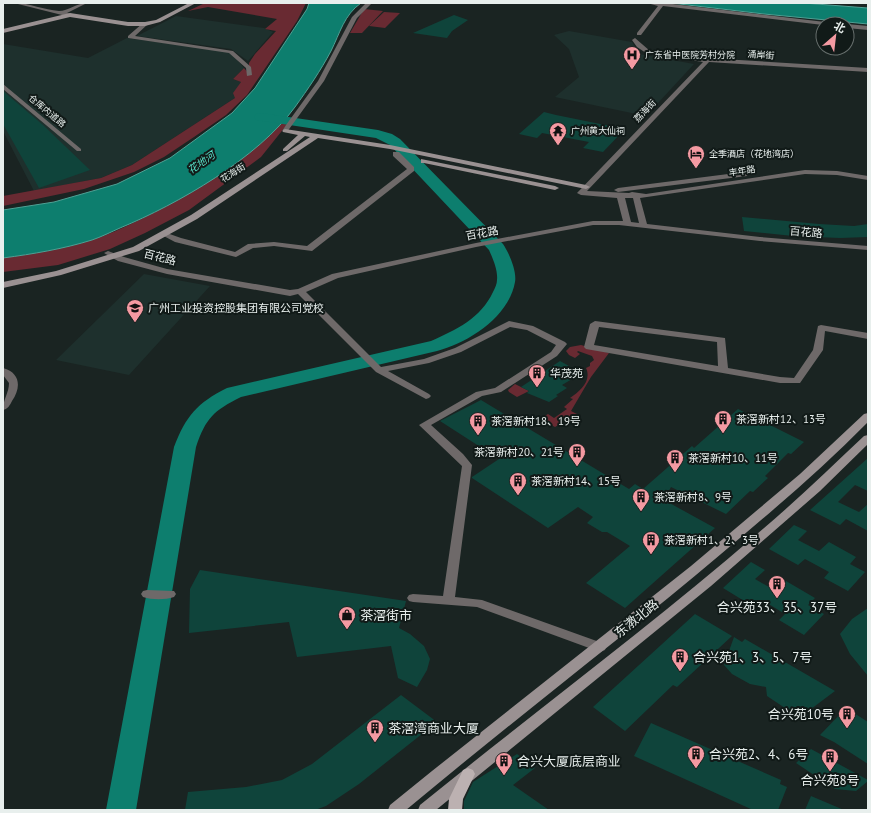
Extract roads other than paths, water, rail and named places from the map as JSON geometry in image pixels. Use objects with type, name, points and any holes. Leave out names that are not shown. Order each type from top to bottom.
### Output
[{"type":"main road","points":[[455,810],[456,799],[468,774]]},
{"type":"street","points":[[17,3],[70,15],[128,24],[145,24],[158,21],[193,3]]},
{"type":"street","points":[[61,13],[84,3]]},
{"type":"street","points":[[369,3],[361,8],[354,17],[328,70],[310,98],[294,117],[285,131],[315,137],[390,147],[440,161]]},
{"type":"street","points":[[650,3],[815,23]]},
{"type":"street","points":[[639,34],[662,4]]},
{"type":"street","points":[[3,31],[70,15]]},
{"type":"street","points":[[145,24],[130,37],[231,52],[249,68],[249,75]]},
{"type":"street","points":[[855,27],[868,28]]},
{"type":"street","name":"涌岸街","points":[[635,40],[639,46],[648,52],[689,59],[868,70]]},
{"type":"street","name":"荔海街","points":[[583,190],[708,60]]},
{"type":"street","name":"仓库内道路","points":[[3,86],[79,150]]},
{"type":"street","name":"花海街","points":[[3,285],[58,273],[112,255],[145,239],[196,210],[270,160],[303,135]]},
{"type":"street","points":[[315,137],[583,190],[622,193],[628,224]]},
{"type":"street","name":"花海街","points":[[3,280],[136,249],[194,217],[315,137]]},
{"type":"street","points":[[164,234],[178,240],[236,255],[251,246],[274,244],[309,248],[411,169],[396,154]]},
{"type":"street","name":"丰年路","points":[[622,193],[798,166],[840,168],[868,172]]},
{"type":"street","name":"丰年路","points":[[622,193],[636,196],[805,172],[837,173],[868,178]]},
{"type":"street","points":[[636,196],[644,226]]},
{"type":"street","name":"百花路","points":[[112,255],[167,271],[290,293],[300,291],[329,277],[486,243],[593,223],[628,224],[760,239],[868,248]]},
{"type":"street","points":[[300,291],[377,368],[426,396]]},
{"type":"street","points":[[377,368],[426,361],[458,350],[509,324],[530,328],[562,344],[554,354],[498,390],[479,394],[424,424],[459,456],[466,465],[448,601]]},
{"type":"street","points":[[723,370],[722,340],[595,324],[589,347],[780,380],[797,381],[818,350],[821,328],[868,336]]},
{"type":"street","points":[[3,370],[11,374],[15,382],[14,392],[3,407]]},
{"type":"street","name":"东漖北路","points":[[395,810],[474,744],[600,647],[695,570],[784,494],[840,444],[868,416]]},
{"type":"street","name":"东漖北路","points":[[425,810],[750,546],[843,463],[868,438]]},
{"type":"street","points":[[147,594],[170,594]]},
{"type":"street","points":[[413,598],[478,603],[600,647]]},
{"type":"water","name":"花地河","points":[[309,3],[361,3],[346,19],[327,58],[295,107],[279,126],[260,144],[215,178],[191,193],[143,218],[92,240],[59,249],[3,258],[3,210],[54,202],[117,184],[170,158],[232,113],[255,88],[307,9]]},
{"type":"water","points":[[671,3],[803,3],[868,8],[868,24],[855,23],[855,16],[815,16],[815,19]]},
{"type":"waterway","points":[[121,810],[185,447],[197,419],[215,402],[234,392],[437,345],[447,341],[466,332],[490,313],[496,305],[506,282],[504,267],[497,248],[395,142],[378,134],[261,117]]},
{"type":"place","name":"广东省中医院芳村分院","points":[[632,70]]},
{"type":"place","name":"广州黄大仙祠","points":[[558,146]]},
{"type":"place","name":"全季酒店（花地湾店）","points":[[696,169]]},
{"type":"place","name":"广州工业投资控股集团有限公司党校","points":[[135,323]]},
{"type":"place","name":"华茂苑","points":[[537,388]]},
{"type":"place","name":"茶滘新村12、13号","points":[[723,434]]},
{"type":"place","name":"茶滘新村18、19号","points":[[478,436]]},
{"type":"place","name":"茶滘新村20、21号","points":[[577,467]]},
{"type":"place","name":"茶滘新村10、11号","points":[[675,473]]},
{"type":"place","name":"茶滘新村14、15号","points":[[518,496]]},
{"type":"place","name":"茶滘新村8、9号","points":[[641,512]]},
{"type":"place","name":"茶滘新村1、2、3号","points":[[651,555]]},
{"type":"place","name":"合兴苑33、35、37号","points":[[777,599]]},
{"type":"place","name":"茶滘街市","points":[[347,630]]},
{"type":"place","name":"合兴苑1、3、5、7号","points":[[680,672]]},
{"type":"place","name":"合兴苑10号","points":[[847,729]]},
{"type":"place","name":"茶滘湾商业大厦","points":[[375,743]]},
{"type":"place","name":"合兴苑2、4、6号","points":[[696,769]]},
{"type":"place","name":"合兴苑8号","points":[[830,772]]},
{"type":"place","name":"合兴大厦底层商业","points":[[504,776]]}]
